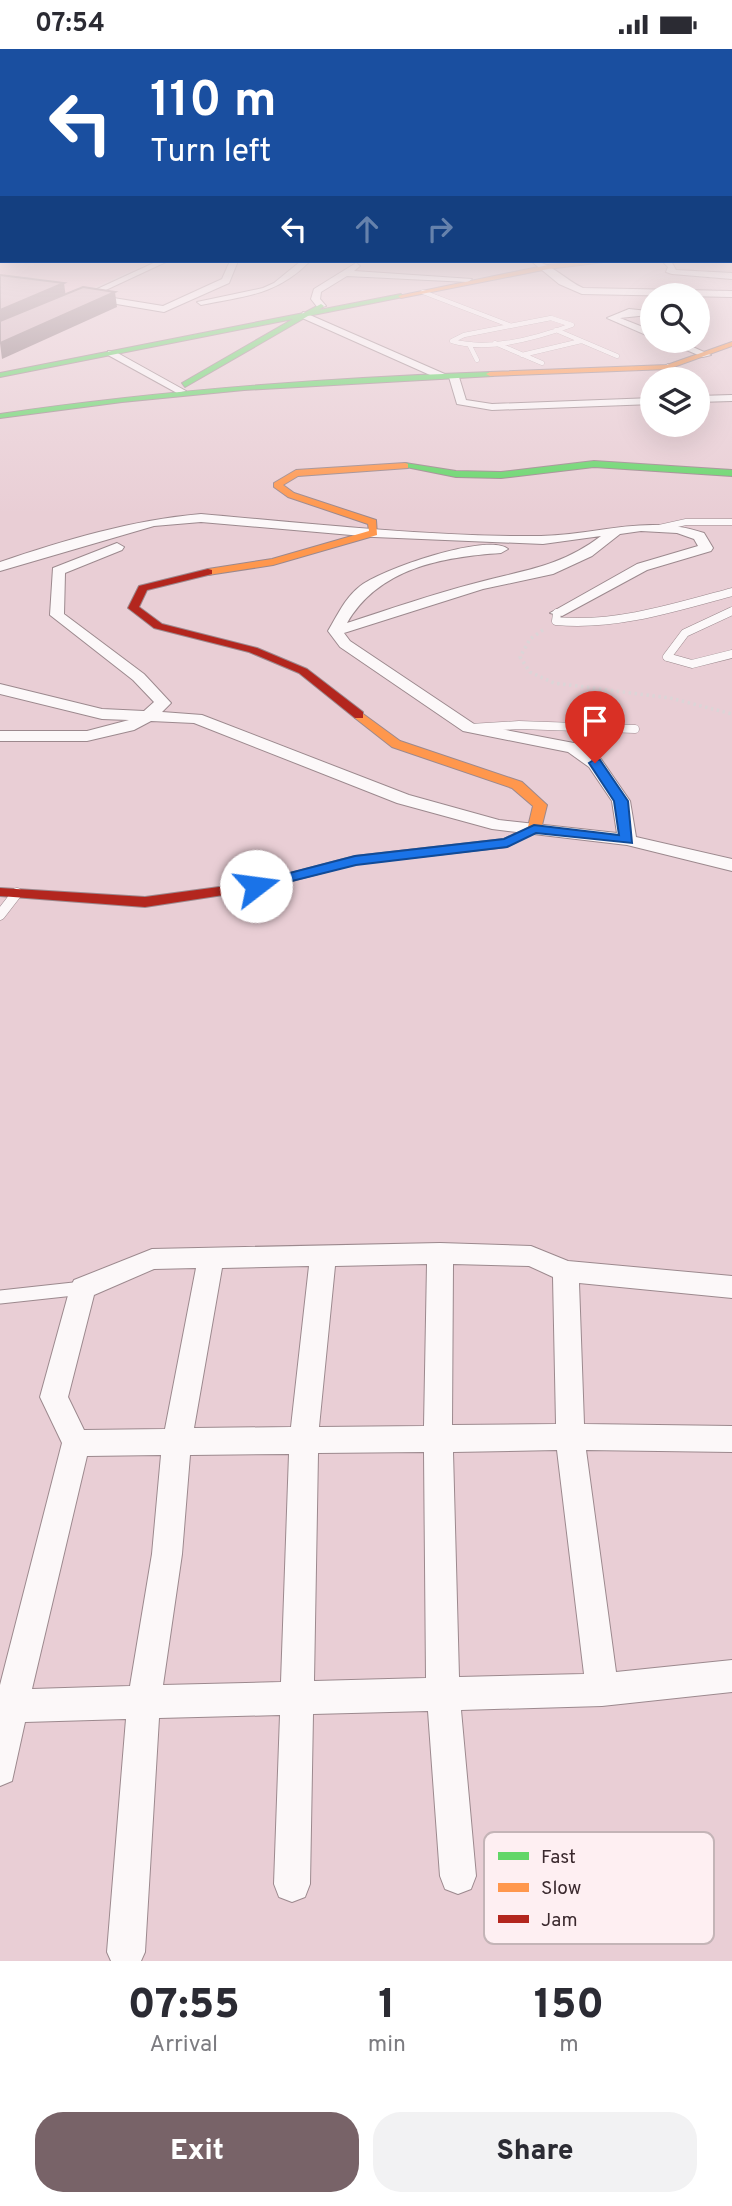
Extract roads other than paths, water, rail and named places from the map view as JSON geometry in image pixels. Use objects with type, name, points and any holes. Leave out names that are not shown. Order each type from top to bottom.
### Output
[{"type":"street","points":[[0,373],[181,335]]},
{"type":"street","points":[[0,373],[203,335]]},
{"type":"street","points":[[177,390],[272,335]]},
{"type":"street","points":[[349,335],[448,377],[461,402],[492,407],[640,401]]},
{"type":"street","points":[[668,367],[723,349]]},
{"type":"street","points":[[111,353],[177,390]]},
{"type":"street","points":[[0,416],[177,390],[640,368]]},
{"type":"street","points":[[710,399],[732,398]]},
{"type":"street","points":[[374,533],[373,522],[291,495],[276,485],[296,473],[400,465],[456,474],[501,475],[594,464],[732,473]]},
{"type":"street","points":[[0,736],[98,734],[132,728],[151,716],[163,703],[145,680],[117,658],[77,635],[57,615],[58,571],[100,551],[175,531],[201,518]]},
{"type":"street","points":[[0,567],[153,522],[201,518],[374,533],[543,540]]},
{"type":"street","points":[[335,631],[362,591],[391,573],[457,555],[543,540],[659,528],[679,529],[699,536],[706,548],[642,567],[601,587],[557,617]]},
{"type":"street","points":[[335,631],[480,586],[548,571],[587,553],[615,532]]},
{"type":"street","points":[[0,892],[145,901],[256,886],[355,860],[507,843],[534,829],[540,805],[517,785],[396,744],[303,671],[253,650],[158,626],[133,608],[143,588],[186,576],[274,562],[374,533]]},
{"type":"street","points":[[335,631],[345,644],[469,728],[573,748],[595,763],[621,801],[627,840]]},
{"type":"street","points":[[0,689],[102,714],[196,718],[403,799],[498,825],[627,840],[732,865]]},
{"type":"street","points":[[440,1253],[438,1440],[443,1695],[458,1876]]},
{"type":"street","points":[[0,1769],[11,1706],[76,1443],[54,1397],[83,1288],[152,1259],[440,1253],[531,1256],[566,1271],[732,1287]]},
{"type":"street","points":[[292,1884],[304,1440],[323,1254]]},
{"type":"street","points":[[126,1952],[144,1702],[167,1554],[177,1442],[211,1257]]},
{"type":"street","points":[[566,1271],[570,1437],[602,1689]]},
{"type":"street","points":[[76,1443],[570,1437],[732,1439]]},
{"type":"street","points":[[11,1706],[602,1689],[732,1676]]},
{"type":"lane","points":[[465,335],[453,338],[458,344],[470,346],[531,335]]},
{"type":"lane","points":[[568,335],[617,356]]},
{"type":"lane","points":[[522,355],[581,341]]},
{"type":"lane","points":[[495,343],[542,363]]},
{"type":"lane","points":[[470,346],[477,360]]},
{"type":"lane","points":[[659,528],[686,522],[732,522]]},
{"type":"lane","points":[[557,617],[574,623],[602,620],[671,608],[732,592]]},
{"type":"lane","points":[[732,611],[700,622],[671,645],[667,657],[697,667],[732,654]]},
{"type":"lane","points":[[469,728],[519,725],[635,729]]},
{"type":"lane","points":[[0,915],[17,893]]},
{"type":"lane","points":[[0,1297],[83,1288]]}]
